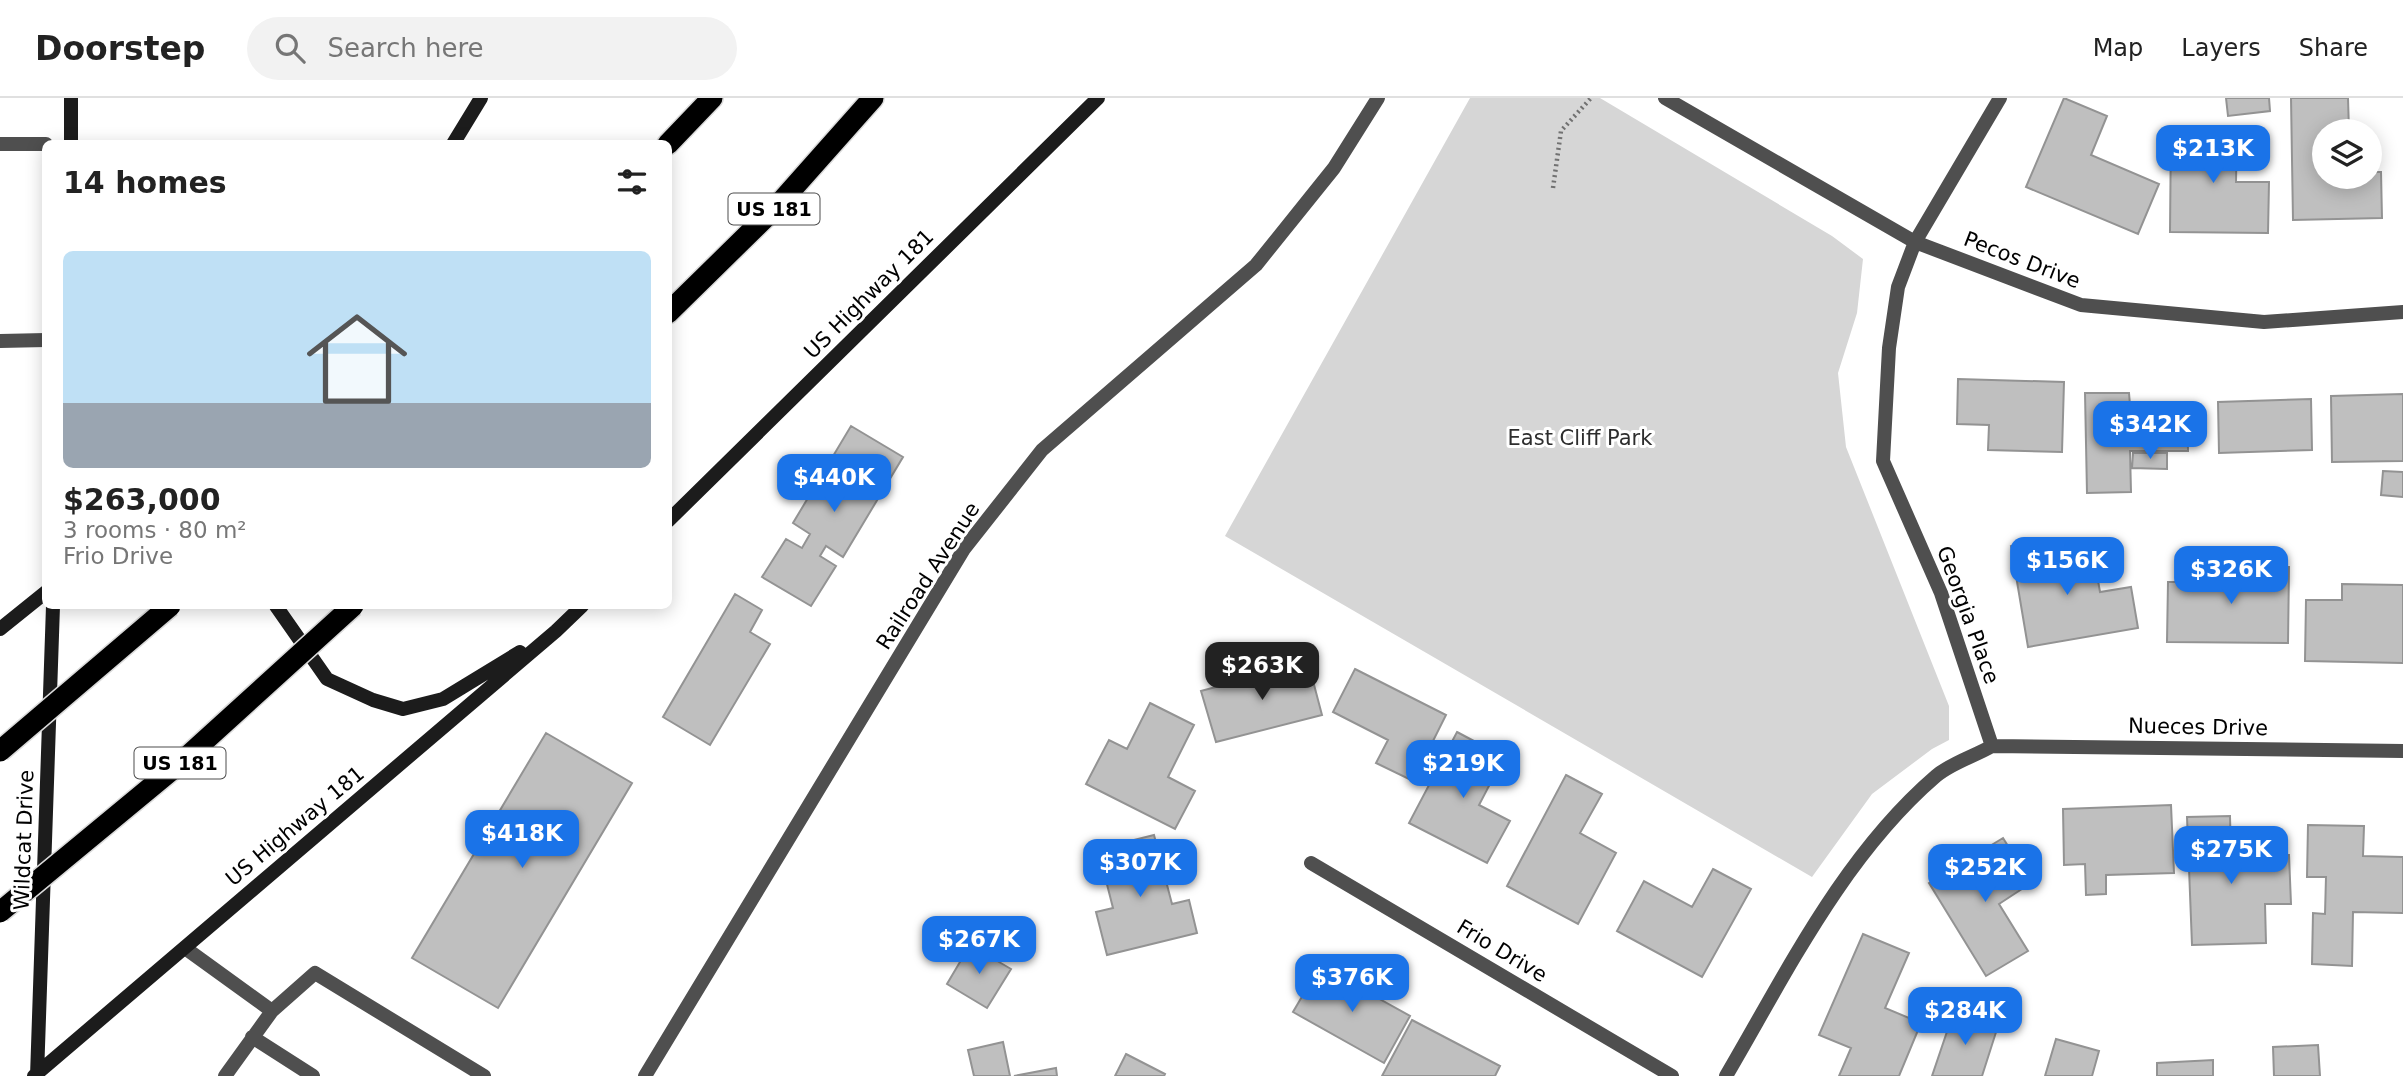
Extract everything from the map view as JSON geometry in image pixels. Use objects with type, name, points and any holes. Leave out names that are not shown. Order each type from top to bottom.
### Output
[{"type":"highway","points":[[663,140],[692,98]]},
{"type":"highway","points":[[672,140],[712,98]]},
{"type":"highway","name":"US 181","points":[[672,309],[778,205],[873,98]]},
{"type":"highway","points":[[0,751],[166,609]]},
{"type":"highway","name":"US 181","points":[[0,912],[179,764],[350,609]]},
{"type":"main road","points":[[71,98],[71,140]]},
{"type":"main road","points":[[455,140],[481,98]]},
{"type":"main road","name":"US Highway 181","points":[[672,517],[1098,98]]},
{"type":"main road","points":[[0,629],[42,595]]},
{"type":"main road","name":"Wildcat Drive","points":[[36,1075],[53,609]]},
{"type":"main road","points":[[278,609],[327,679],[373,700],[403,709],[443,699],[556,631]]},
{"type":"main road","name":"US Highway 181","points":[[36,1075],[579,609]]},
{"type":"street","name":"Railroad Avenue","points":[[645,1076],[964,549],[1042,450],[1256,265],[1334,168],[1378,98]]},
{"type":"street","name":"Pecos Drive","points":[[1665,98],[1915,242],[2081,305],[2264,322],[2403,312]]},
{"type":"street","name":"Georgia Place","points":[[1992,746],[1941,593],[1884,461],[1889,348],[1898,288],[1915,242],[2000,98]]},
{"type":"street","points":[[0,144],[42,144]]},
{"type":"street","points":[[0,341],[42,340]]},
{"type":"street","points":[[1726,1076],[1832,897],[1889,823],[1938,775],[1992,746]]},
{"type":"street","name":"Nueces Drive","points":[[1992,746],[2403,751]]},
{"type":"street","name":"Frio Drive","points":[[1311,863],[1672,1076]]},
{"type":"street","points":[[185,948],[272,1011]]},
{"type":"street","points":[[225,1076],[272,1011],[315,973],[484,1076]]},
{"type":"street","points":[[253,1037],[313,1076]]},
{"type":"path","points":[[1553,188],[1561,131],[1591,98]]},
{"type":"green space","name":"East Cliff Park","points":[[1470,98],[1600,98],[1832,236],[1863,259],[1857,313],[1838,373],[1846,447],[1949,706],[1949,740],[1932,749],[1872,794],[1812,877],[1225,536]]},
{"type":"building","points":[[2064,98],[2107,116],[2091,155],[2159,184],[2138,234],[2026,187]]},
{"type":"building","points":[[2226,98],[2269,98],[2270,111],[2228,116]]},
{"type":"building","points":[[2291,98],[2348,98],[2349,119],[2312,119],[2312,189],[2381,189],[2382,218],[2293,220]]},
{"type":"building","points":[[2171,127],[2237,128],[2236,182],[2269,182],[2268,233],[2170,232]]},
{"type":"building","points":[[1958,379],[2064,382],[2062,452],[1988,450],[1989,425],[1957,424]]},
{"type":"building","points":[[2085,393],[2129,393],[2130,405],[2187,404],[2188,451],[2130,451],[2131,492],[2087,493]]},
{"type":"building","points":[[2403,394],[2403,461],[2332,462],[2331,396]]},
{"type":"building","points":[[2311,399],[2312,450],[2219,453],[2218,402]]},
{"type":"building","points":[[851,426],[903,457],[843,557],[826,546],[820,556],[836,566],[811,606],[762,577],[786,539],[802,548],[810,534],[793,523]]},
{"type":"building","points":[[2133,453],[2167,453],[2167,469],[2132,468]]},
{"type":"building","points":[[2383,471],[2403,472],[2403,497],[2381,495]]},
{"type":"building","points":[[2051,539],[2055,558],[2093,552],[2100,592],[2131,587],[2138,628],[2028,647],[2011,546]]},
{"type":"building","points":[[2200,566],[2289,567],[2288,643],[2167,642],[2168,582],[2199,582]]},
{"type":"building","points":[[2342,584],[2403,585],[2403,663],[2305,661],[2306,600],[2342,600]]},
{"type":"building","points":[[735,594],[762,610],[750,632],[770,644],[710,745],[663,717]]},
{"type":"building","points":[[1308,662],[1322,715],[1216,742],[1201,691]]},
{"type":"building","points":[[1355,669],[1446,715],[1413,781],[1376,763],[1388,740],[1333,712]]},
{"type":"building","points":[[1150,703],[1194,725],[1168,777],[1195,791],[1175,829],[1086,784],[1109,740],[1127,749]]},
{"type":"building","points":[[1457,732],[1504,757],[1479,805],[1510,821],[1487,863],[1409,823]]},
{"type":"building","points":[[546,733],[632,783],[498,1008],[412,958]]},
{"type":"building","points":[[1566,775],[1602,794],[1580,833],[1616,853],[1578,924],[1507,886]]},
{"type":"building","points":[[2171,805],[2174,873],[2106,875],[2106,894],[2086,895],[2085,864],[2064,865],[2063,809]]},
{"type":"building","points":[[2230,816],[2231,857],[2289,855],[2291,904],[2265,904],[2266,943],[2192,945],[2187,817]]},
{"type":"building","points":[[2308,825],[2364,826],[2363,856],[2403,857],[2403,913],[2353,912],[2352,966],[2312,964],[2313,913],[2325,914],[2326,877],[2307,877]]},
{"type":"building","points":[[1154,835],[1172,904],[1189,900],[1197,933],[1107,955],[1096,912],[1113,908],[1098,849]]},
{"type":"building","points":[[2003,838],[2031,883],[1999,904],[2028,951],[1986,976],[1929,883]]},
{"type":"building","points":[[1713,869],[1751,889],[1702,977],[1617,931],[1644,881],[1692,907]]},
{"type":"building","points":[[1863,934],[1909,953],[1885,1008],[1921,1023],[1899,1076],[1839,1076],[1851,1048],[1819,1035]]},
{"type":"building","points":[[970,945],[1011,969],[987,1008],[947,984]]},
{"type":"building","points":[[1320,966],[1410,1016],[1384,1063],[1293,1012]]},
{"type":"building","points":[[1954,1011],[1998,1026],[1982,1076],[1932,1076]]},
{"type":"building","points":[[1412,1020],[1500,1066],[1495,1076],[1382,1076]]},
{"type":"building","points":[[2056,1039],[2099,1051],[2092,1076],[2045,1076]]},
{"type":"building","points":[[1003,1042],[1010,1076],[974,1076],[968,1050]]},
{"type":"building","points":[[2318,1045],[2320,1076],[2274,1076],[2273,1047]]},
{"type":"building","points":[[1126,1054],[1165,1074],[1164,1076],[1115,1076]]},
{"type":"building","points":[[2213,1060],[2213,1076],[2157,1076],[2157,1063]]},
{"type":"building","points":[[1056,1068],[1057,1076],[1014,1076]]}]
